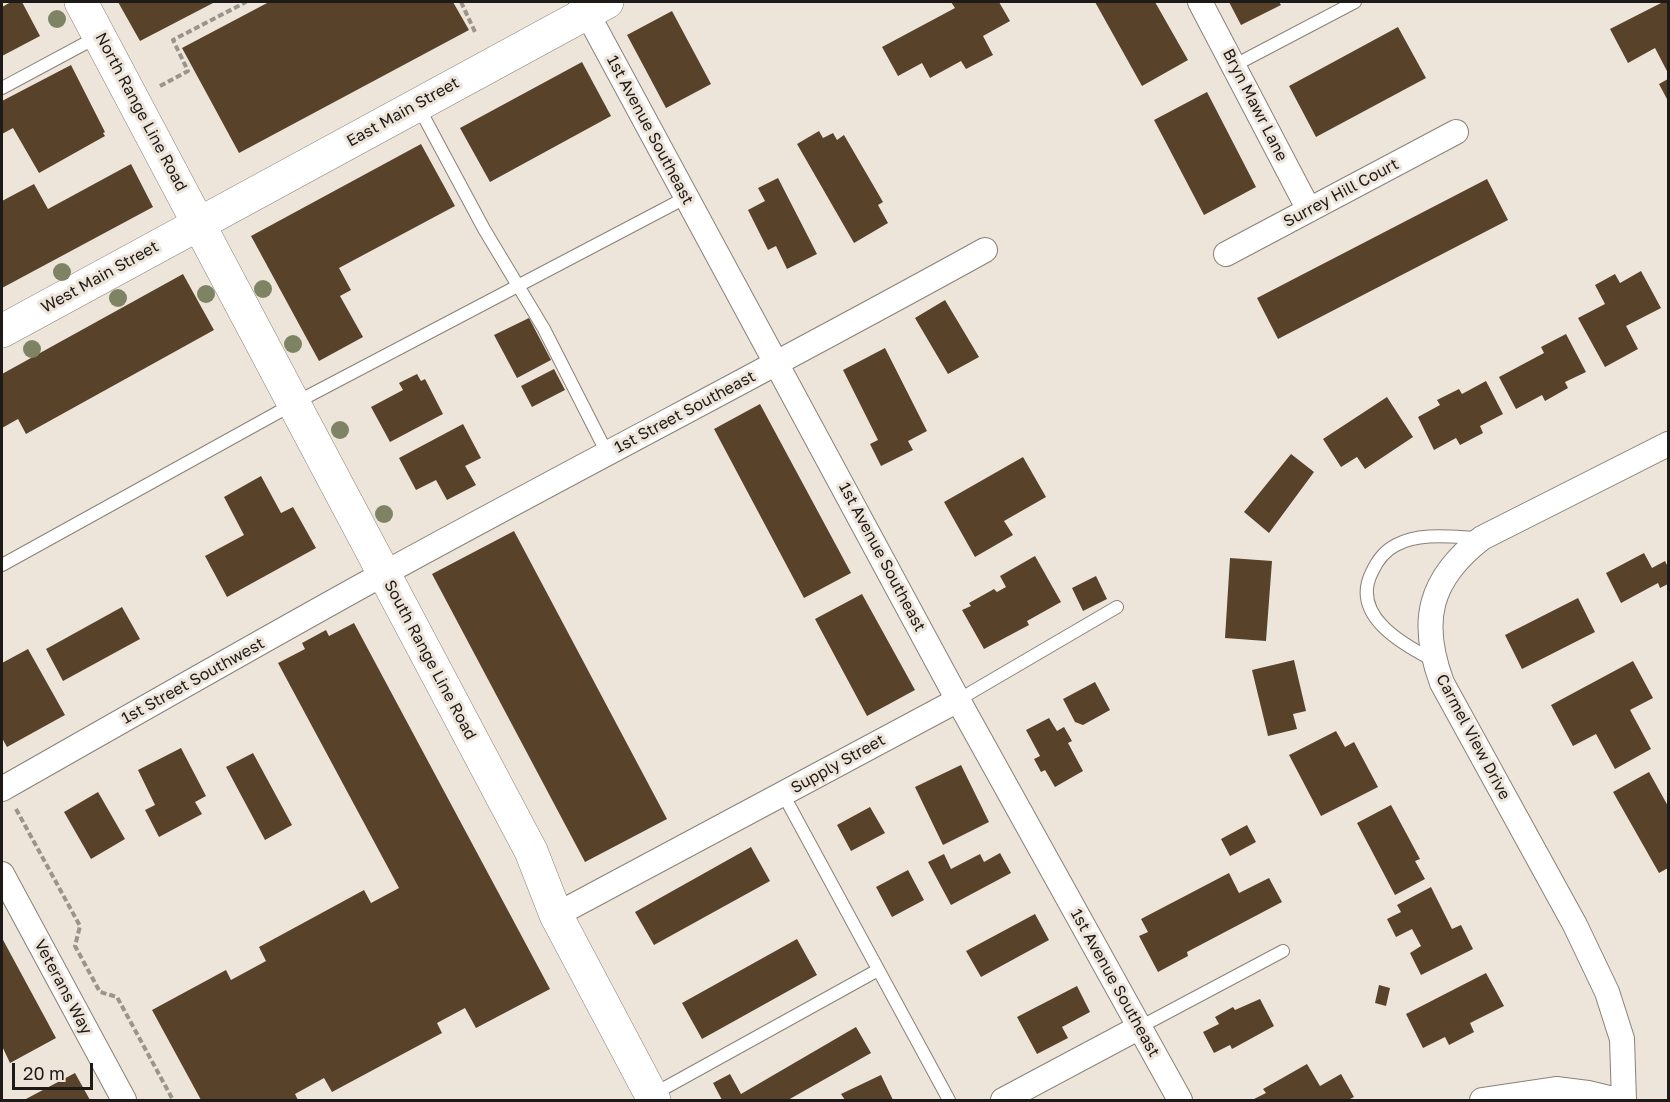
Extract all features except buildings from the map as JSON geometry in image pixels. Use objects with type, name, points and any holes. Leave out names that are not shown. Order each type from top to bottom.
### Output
[{"type":"main road","name":"North Range Line Road","points":[[81,2],[200,222]]},
{"type":"main road","name":"East Main Street","points":[[200,222],[417,105],[592,5]]},
{"type":"main road","name":"West Main Street","points":[[2,331],[200,222]]},
{"type":"main road","name":"South Range Line Road","points":[[200,222],[531,851],[556,915],[653,1098]]},
{"type":"street","name":"Bryn Mawr Lane","points":[[1200,2],[1309,210]]},
{"type":"street","name":"1st Avenue Southeast","points":[[592,5],[687,197],[958,700],[1180,1101]]},
{"type":"street","name":"Surrey Hill Court","points":[[1226,254],[1456,132]]},
{"type":"street","name":"1st Street Southeast","points":[[385,573],[778,364],[985,250]]},
{"type":"street","name":"Carmel View Drive","points":[[1624,1101],[1622,1039],[1607,992],[1575,924],[1442,683],[1433,660],[1430,621],[1435,599],[1448,571],[1461,554],[1482,538],[1668,444]]},
{"type":"street","name":"1st Street Southwest","points":[[7,796],[385,573]]},
{"type":"street","name":"Supply Street","points":[[556,915],[958,700]]},
{"type":"street","name":"Veterans Way","points":[[2,874],[124,1101]]},
{"type":"street","points":[[1003,1101],[1140,1027]]},
{"type":"street","points":[[1482,1101],[1556,1089],[1588,1093],[1617,1101]]},
{"type":"lane","points":[[1235,65],[1355,2]]},
{"type":"lane","points":[[2,88],[100,35]]},
{"type":"lane","points":[[417,105],[484,229],[518,284],[571,379],[607,453]]},
{"type":"lane","points":[[2,565],[295,403],[687,197]]},
{"type":"lane","points":[[1433,660],[1400,643],[1387,632],[1375,617],[1368,600],[1367,580],[1378,560],[1395,545],[1418,537],[1482,538]]},
{"type":"lane","name":"Supply Street","points":[[958,700],[1117,607]]},
{"type":"lane","points":[[783,794],[949,1101]]},
{"type":"lane","points":[[1140,1027],[1283,951]]},
{"type":"lane","points":[[653,1098],[878,970]]},
{"type":"path","points":[[155,89],[188,71],[173,40],[246,2]]},
{"type":"path","points":[[461,2],[475,32]]},
{"type":"path","points":[[7,796],[80,926],[75,946],[81,958],[100,992],[117,997],[173,1101]]}]
